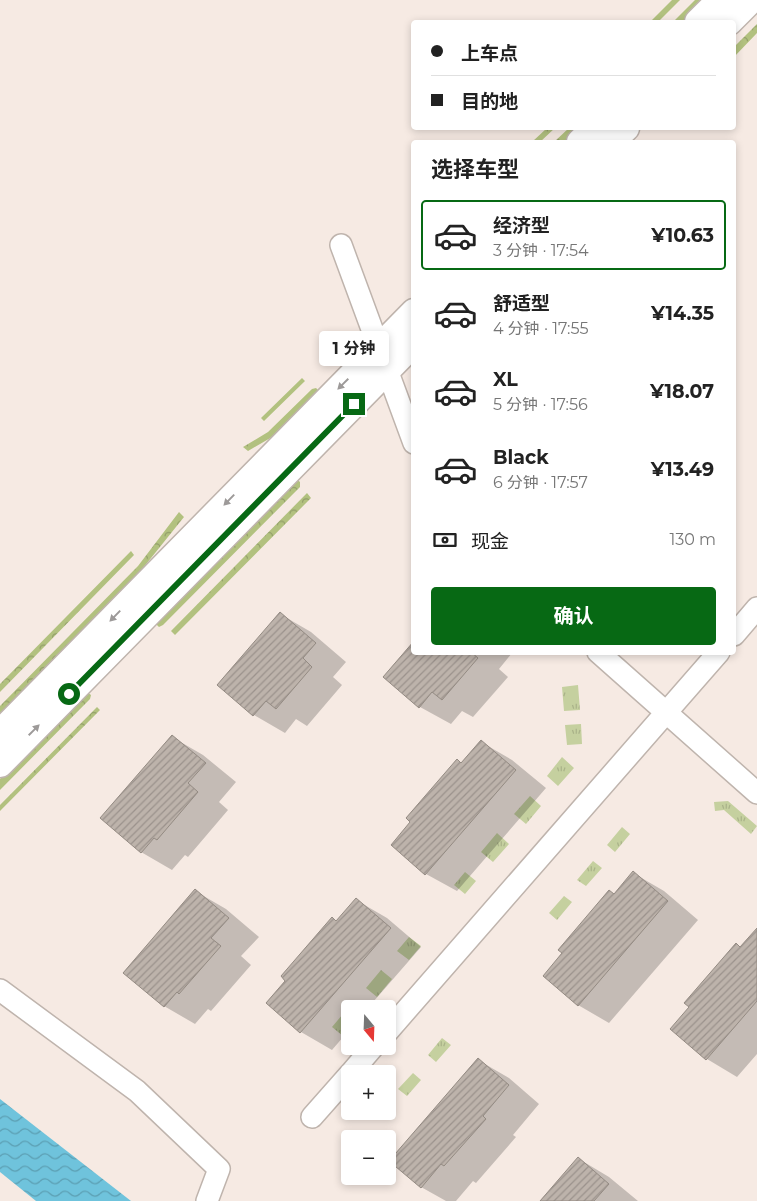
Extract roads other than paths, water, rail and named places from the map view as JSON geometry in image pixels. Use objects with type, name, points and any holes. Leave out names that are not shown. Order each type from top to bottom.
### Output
[{"type":"street","points":[[700,20],[720,0]]},
{"type":"street","points":[[731,20],[751,0]]},
{"type":"street","points":[[582,140],[593,130]]},
{"type":"street","points":[[613,140],[624,130]]},
{"type":"street","points":[[340,245],[411,435]]},
{"type":"street","points":[[0,764],[382,360],[411,316]]},
{"type":"street","points":[[0,733],[382,360],[411,345]]},
{"type":"street","points":[[736,634],[757,608]]},
{"type":"street","points":[[601,655],[757,793]]},
{"type":"street","points":[[396,1022],[716,655]]},
{"type":"street","points":[[0,990],[137,1091],[219,1169],[207,1201]]},
{"type":"street","points":[[358,1065],[366,1055]]},
{"type":"street","points":[[312,1117],[341,1084]]},
{"type":"water","points":[[0,1099],[131,1201],[36,1201],[0,1172]]}]
